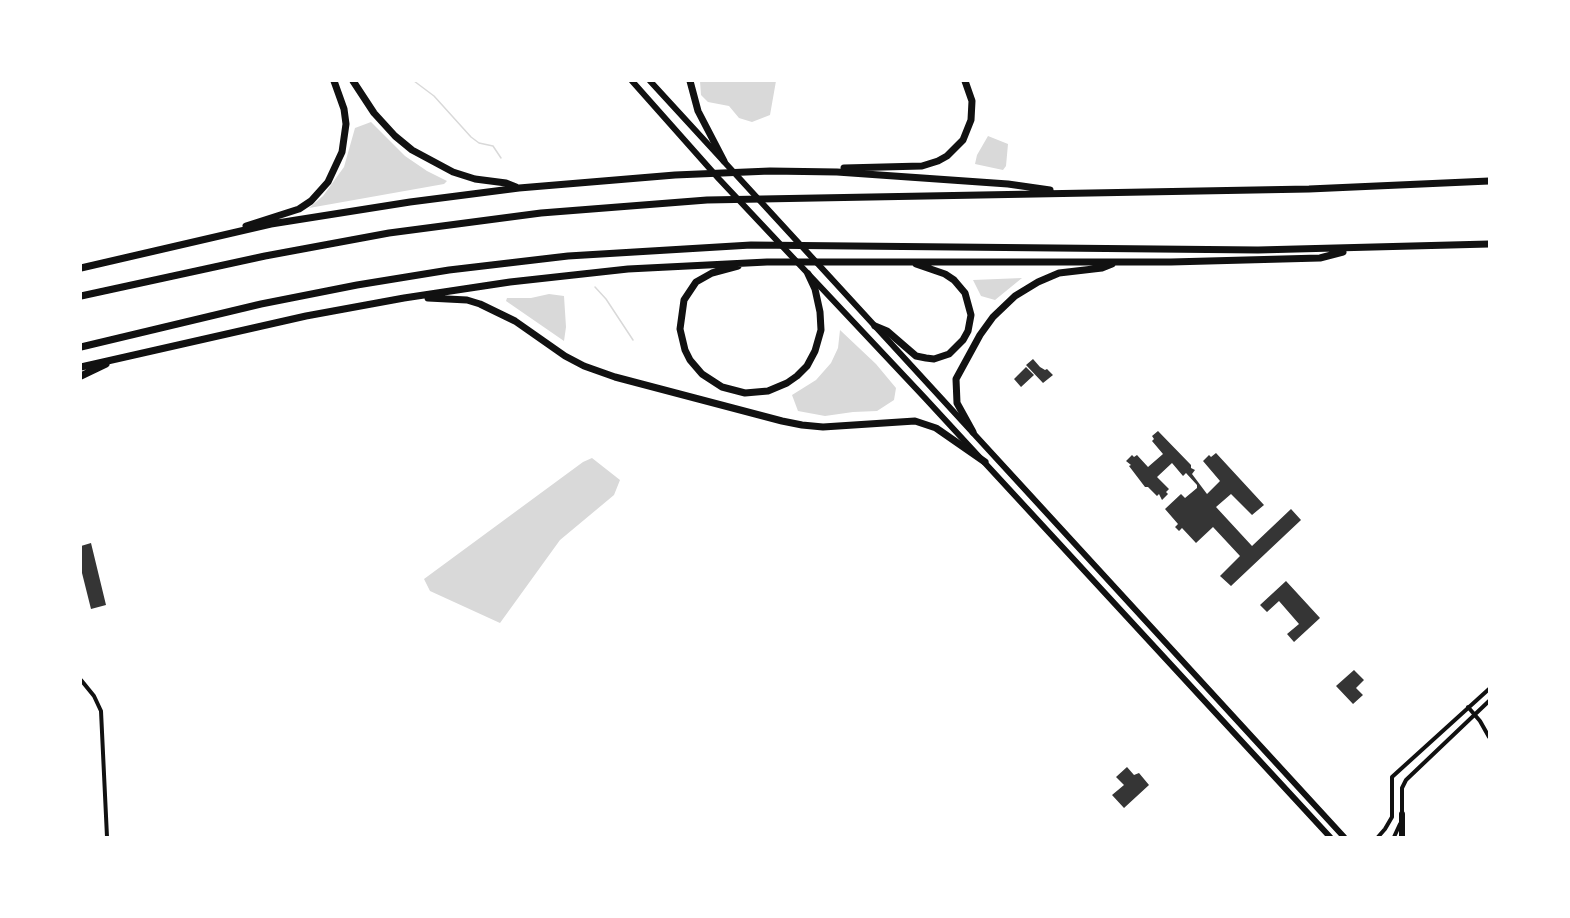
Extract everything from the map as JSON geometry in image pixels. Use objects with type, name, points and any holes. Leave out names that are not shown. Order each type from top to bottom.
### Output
[{"type":"highway","points":[[81,268],[204,238],[290,213],[311,201],[336,168],[344,140],[346,124],[344,109],[334,81]]},
{"type":"highway","points":[[353,81],[374,113],[394,136],[412,150],[453,172],[519,188]]},
{"type":"highway","points":[[632,81],[1330,837]]},
{"type":"highway","points":[[650,81],[1344,837]]},
{"type":"highway","points":[[690,81],[698,111],[724,161]]},
{"type":"highway","points":[[204,238],[352,212],[519,188],[685,175],[928,164],[943,159],[959,145],[969,127],[972,101],[965,81]]},
{"type":"highway","points":[[806,171],[1008,184],[1070,193]]},
{"type":"highway","points":[[81,296],[389,232],[541,213],[707,200],[1309,189],[1489,181]]},
{"type":"highway","points":[[81,347],[261,304],[357,285],[449,270],[568,256],[751,245],[1355,249],[1489,244]]},
{"type":"highway","points":[[81,367],[306,316],[404,298],[628,269],[767,262],[1113,263],[1320,258],[1355,249]]},
{"type":"highway","points":[[875,326],[887,331],[916,356],[934,359],[949,354],[966,336],[971,315],[965,293],[954,280],[945,274],[908,261]]},
{"type":"highway","points":[[746,263],[712,273],[696,282],[684,300],[681,313],[682,339],[690,360],[710,381],[734,391],[746,393],[768,391],[787,383],[807,366],[815,351],[821,330],[815,290],[808,274]]},
{"type":"highway","points":[[972,432],[957,403],[956,379],[980,335],[993,317],[1015,296],[1038,282],[1059,273],[1102,268],[1113,263]]},
{"type":"highway","points":[[404,298],[444,298],[480,304],[515,321],[565,356],[584,366],[615,377],[782,421],[823,426],[915,421],[936,428],[984,462]]},
{"type":"highway","points":[[81,376],[116,359]]},
{"type":"highway","points":[[1402,814],[1402,837]]},
{"type":"street","points":[[81,680],[94,696],[101,711],[107,837]]},
{"type":"street","points":[[1378,837],[1392,817],[1392,777],[1489,688]]},
{"type":"street","points":[[1394,837],[1402,814],[1402,788],[1406,780],[1489,701]]},
{"type":"street","points":[[1468,707],[1476,715],[1489,737]]},
{"type":"shaded area","points":[[700,81],[776,81],[770,115],[752,122],[739,118],[729,106],[708,102],[701,95]]},
{"type":"shaded area","points":[[371,122],[405,156],[447,181],[444,184],[309,208],[323,196],[344,167],[355,128]]},
{"type":"shaded area","points":[[988,136],[1008,144],[1006,166],[1003,170],[975,164],[977,155]]},
{"type":"shaded area","points":[[1022,278],[995,300],[981,296],[973,280]]},
{"type":"shaded area","points":[[549,294],[564,296],[566,327],[564,341],[506,301],[507,298],[531,298]]},
{"type":"shaded area","points":[[840,330],[876,364],[896,388],[894,400],[877,411],[825,416],[798,411],[792,395],[816,380],[831,363],[838,348]]},
{"type":"shaded area","points":[[592,458],[620,480],[614,495],[560,540],[500,623],[430,591],[424,579],[583,462]]},
{"type":"building","points":[[1033,359],[1040,367],[1047,369],[1053,375],[1043,383],[1026,365]]},
{"type":"building","points":[[1026,367],[1034,375],[1021,387],[1014,379]]},
{"type":"building","points":[[1158,431],[1195,470],[1192,474],[1207,494],[1220,481],[1203,461],[1209,455],[1211,457],[1216,453],[1264,505],[1252,515],[1231,494],[1216,507],[1252,546],[1291,509],[1301,520],[1231,586],[1220,576],[1240,556],[1213,527],[1196,543],[1182,528],[1179,531],[1175,527],[1178,524],[1165,509],[1181,494],[1185,498],[1197,488],[1197,485],[1186,473],[1183,476],[1172,463],[1157,477],[1169,489],[1166,492],[1168,494],[1162,500],[1159,494],[1157,496],[1145,487],[1126,461],[1132,455],[1134,457],[1137,455],[1148,467],[1163,454],[1152,441],[1154,439],[1152,436]]},
{"type":"building","points":[[91,543],[106,605],[91,609],[81,569],[81,546]]},
{"type":"building","points":[[1286,581],[1320,618],[1294,642],[1287,634],[1299,624],[1279,601],[1267,612],[1260,605]]},
{"type":"building","points":[[1354,670],[1364,680],[1356,688],[1363,695],[1353,704],[1336,686]]},
{"type":"building","points":[[1127,767],[1134,775],[1139,773],[1149,785],[1124,808],[1112,795],[1124,785],[1116,777]]},
{"type":"waterway","points":[[414,81],[434,96],[471,137],[479,143],[493,146],[501,158]]},
{"type":"waterway","points":[[595,287],[606,299],[633,340]]}]
